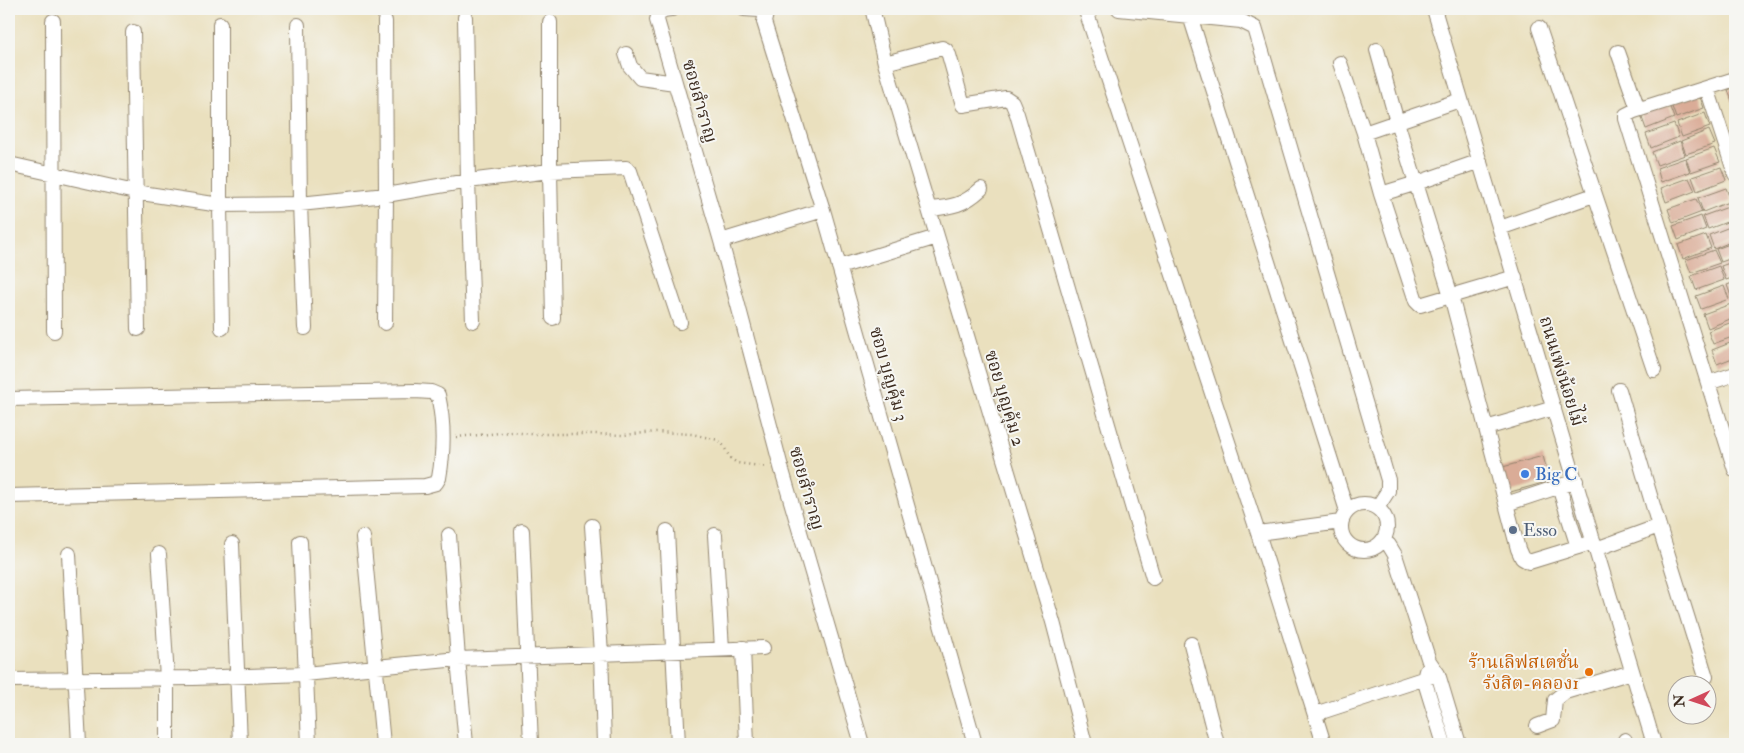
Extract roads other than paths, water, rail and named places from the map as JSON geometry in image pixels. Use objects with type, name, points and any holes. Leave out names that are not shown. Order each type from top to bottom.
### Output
[{"type":"street","name":"ซอยสำราญ","points":[[672,9],[662,10],[658,14],[657,20],[721,241],[781,467],[862,744]]},
{"type":"street","name":"ซอบ บุญคุ้ม 3","points":[[744,9],[760,10],[766,14],[764,22],[823,210],[976,744]]},
{"type":"street","points":[[1090,9],[1087,14],[1090,24],[1258,533],[1324,744]]},
{"type":"street","points":[[1119,9],[1241,21],[1255,28],[1388,480],[1388,491],[1377,508]]},
{"type":"street","name":"ซอย บุญคุ้ม 2","points":[[873,12],[885,63],[1053,622],[1082,743]]},
{"type":"street","name":"ถนนเพ่งน้อยไม้","points":[[1435,13],[1654,744]]},
{"type":"street","points":[[465,16],[473,321]]},
{"type":"street","points":[[1190,16],[1344,516],[1341,530],[1343,538],[1357,550],[1373,549],[1383,541],[1388,525],[1383,513],[1377,508],[1367,504],[1359,504],[1344,516],[1258,533]]},
{"type":"street","points":[[52,21],[54,332]]},
{"type":"street","points":[[384,21],[385,323]]},
{"type":"street","points":[[550,22],[550,171],[553,318]]},
{"type":"street","points":[[220,24],[222,328]]},
{"type":"street","points":[[298,25],[300,204],[305,328]]},
{"type":"street","points":[[1539,28],[1654,370]]},
{"type":"street","points":[[133,32],[138,329]]},
{"type":"street","points":[[885,63],[942,48],[949,55],[964,105],[1006,98],[1012,102],[1154,578]]},
{"type":"street","points":[[1377,50],[1397,122],[1451,296],[1518,549],[1522,558],[1529,562],[1659,526]]},
{"type":"street","points":[[1618,52],[1638,109]]},
{"type":"street","points":[[626,54],[630,66],[640,78],[675,83]]},
{"type":"street","points":[[1340,63],[1418,303],[1420,305],[1515,277]]},
{"type":"street","points":[[1735,79],[1626,114],[1735,470]]},
{"type":"street","points":[[1707,88],[1735,174]]},
{"type":"street","points":[[1364,132],[1460,100]]},
{"type":"street","points":[[1381,194],[1480,161]]},
{"type":"street","points":[[9,164],[135,192],[220,205],[300,204],[386,195],[468,181],[550,171],[623,167],[630,172],[680,322]]},
{"type":"street","points":[[929,209],[962,203],[982,189]]},
{"type":"street","points":[[1500,228],[1594,195]]},
{"type":"street","points":[[721,241],[823,210]]},
{"type":"street","points":[[839,267],[937,237]]},
{"type":"street","points":[[1708,383],[1735,374]]},
{"type":"street","points":[[1619,390],[1706,676]]},
{"type":"street","points":[[9,399],[405,391],[431,392],[438,395],[442,410],[439,478],[436,483],[425,486],[9,496]]},
{"type":"street","points":[[1486,428],[1554,408]]},
{"type":"street","points":[[1506,504],[1576,481]]},
{"type":"street","points":[[1559,487],[1578,547]]},
{"type":"street","points":[[592,526],[602,653],[604,744]]},
{"type":"street","points":[[522,531],[531,744]]},
{"type":"street","points":[[667,531],[678,744]]},
{"type":"street","points":[[449,535],[466,744]]},
{"type":"street","points":[[715,535],[722,648]]},
{"type":"street","points":[[364,538],[383,744]]},
{"type":"street","points":[[1383,541],[1389,545],[1395,554],[1429,661],[1444,744]]},
{"type":"street","points":[[300,542],[309,744]]},
{"type":"street","points":[[232,544],[240,744]]},
{"type":"street","points":[[69,554],[79,744]]},
{"type":"street","points":[[159,554],[166,678],[167,744]]},
{"type":"street","points":[[1191,644],[1216,744]]},
{"type":"street","points":[[743,648],[747,744]]},
{"type":"street","points":[[9,680],[305,674],[458,660],[528,656],[763,648]]},
{"type":"street","points":[[1537,726],[1552,720],[1555,700],[1565,692],[1632,672]]},
{"type":"street","points":[[1315,714],[1431,677]]},
{"type":"street","points":[[1431,677],[1459,744]]},
{"type":"place","name":"Big C","points":[[1525,474]]},
{"type":"place","name":"Esso","points":[[1513,530]]},
{"type":"place","name":"ร้านเลิฟสเตชั่น รังสิต-คลอง1","points":[[1589,672]]}]
